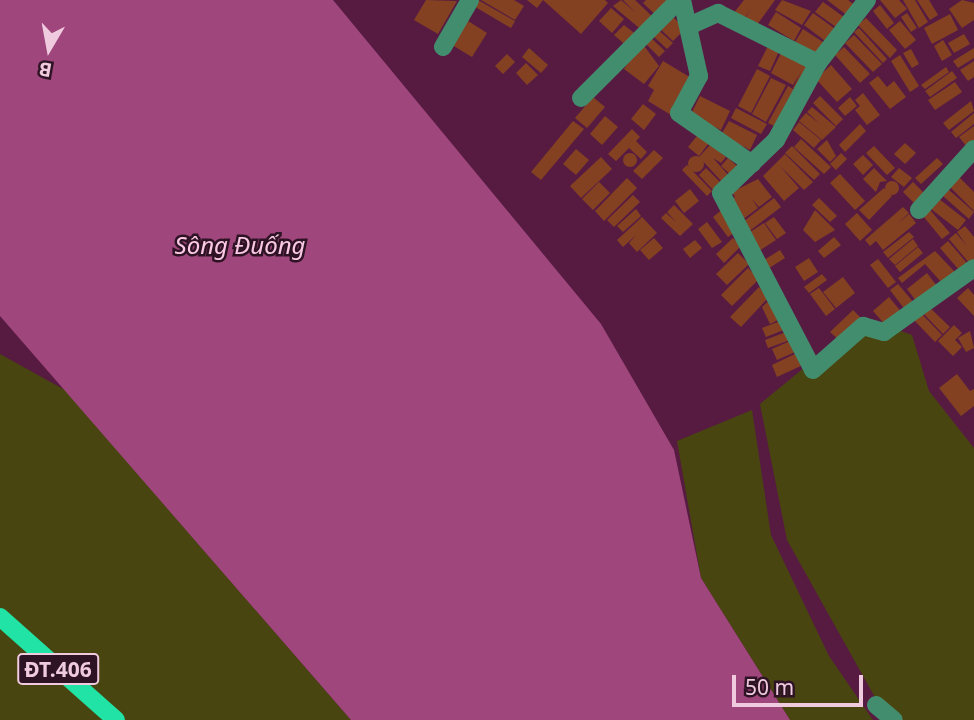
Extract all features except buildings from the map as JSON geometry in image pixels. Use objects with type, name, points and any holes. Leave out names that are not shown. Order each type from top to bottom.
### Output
[{"type":"main road","name":"ĐT.406","points":[[0,617],[116,720]]},
{"type":"street","points":[[443,47],[470,0]]},
{"type":"street","points":[[581,98],[681,0],[691,25],[699,76],[680,113],[752,164]]},
{"type":"street","points":[[867,0],[818,63],[776,140],[721,194],[813,370],[863,326],[884,332],[974,268]]},
{"type":"street","points":[[691,25],[718,13],[818,63]]},
{"type":"street","points":[[919,210],[974,149]]},
{"type":"street","points":[[876,705],[894,720]]},
{"type":"shaded area","points":[[865,318],[912,335],[929,391],[974,448],[974,720],[900,720],[877,701],[787,540],[760,404]]},
{"type":"shaded area","points":[[0,354],[65,390],[351,720],[0,720]]},
{"type":"shaded area","points":[[752,410],[771,535],[829,656],[873,720],[790,720],[701,578],[677,441]]},
{"type":"water","name":"Sông Đuống","points":[[0,0],[333,0],[601,324],[674,450],[701,578],[790,720],[351,720],[0,316]]}]
